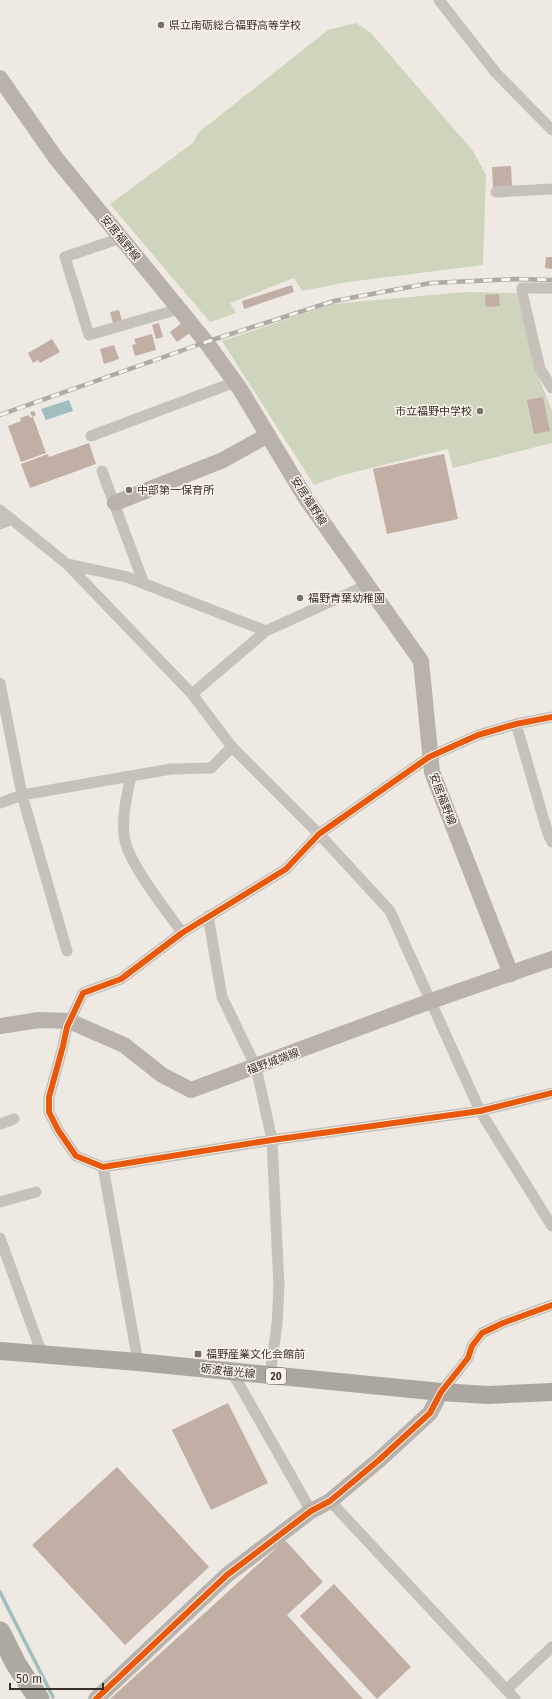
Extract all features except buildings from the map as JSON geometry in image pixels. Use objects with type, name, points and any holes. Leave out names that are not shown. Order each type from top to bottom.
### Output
[{"type":"highway","points":[[0,1632],[16,1664],[40,1699]]},
{"type":"main road","name":"安居福野線","points":[[0,78],[55,157],[179,309],[235,382],[307,500],[421,661],[432,772],[511,974]]},
{"type":"main road","points":[[115,503],[223,460],[268,435]]},
{"type":"main road","name":"福野城端線","points":[[0,1026],[39,1020],[68,1021],[124,1045],[162,1075],[191,1090],[431,1001],[552,959]]},
{"type":"main road","name":"砺波福光線","points":[[0,1351],[138,1362],[441,1392],[488,1394],[552,1392]]},
{"type":"main road","points":[[96,1699],[227,1575],[311,1511],[330,1501],[379,1460],[430,1413],[441,1392]]},
{"type":"street","points":[[439,0],[496,73],[552,130]]},
{"type":"street","points":[[496,192],[552,189]]},
{"type":"street","points":[[121,238],[65,257],[89,335],[179,309]]},
{"type":"street","points":[[552,288],[522,288],[540,369],[552,388]]},
{"type":"street","points":[[91,436],[235,382]]},
{"type":"street","points":[[102,471],[144,584]]},
{"type":"street","points":[[0,510],[67,564],[192,694],[232,747],[319,834],[390,911],[480,1110],[551,1223]]},
{"type":"street","points":[[0,524],[12,520]]},
{"type":"street","points":[[67,564],[127,577],[266,631]]},
{"type":"street","points":[[192,694],[266,631],[367,585]]},
{"type":"street","points":[[0,683],[22,795],[67,951]]},
{"type":"street","points":[[551,715],[478,735],[430,757],[319,834],[286,869],[182,933],[121,979],[83,993],[68,1021],[49,1097],[49,1112],[58,1130],[76,1156],[103,1167],[272,1140],[480,1110],[552,1093]]},
{"type":"street","points":[[516,724],[548,834],[552,842]]},
{"type":"street","points":[[0,804],[22,795],[171,769],[210,768],[232,747]]},
{"type":"street","points":[[131,776],[126,799],[124,835],[132,859],[182,933]]},
{"type":"street","points":[[208,916],[222,997],[256,1067],[272,1140],[279,1287],[277,1324],[270,1376]]},
{"type":"street","points":[[0,1124],[14,1119]]},
{"type":"street","points":[[103,1167],[138,1362]]},
{"type":"street","points":[[0,1202],[36,1192]]},
{"type":"street","points":[[0,1238],[42,1354]]},
{"type":"street","points":[[441,1392],[468,1358],[472,1346],[482,1334],[503,1322],[552,1305]]},
{"type":"street","points":[[232,1372],[311,1511]]},
{"type":"street","points":[[330,1501],[514,1699]]},
{"type":"street","points":[[506,1690],[552,1647]]},
{"type":"green space","points":[[356,23],[371,33],[473,151],[486,175],[483,265],[348,282],[302,291],[294,278],[230,303],[236,313],[210,322],[110,204],[193,143],[198,133],[328,30]]},
{"type":"green space","points":[[465,292],[516,293],[539,378],[552,411],[552,443],[453,468],[448,449],[339,476],[314,485],[222,341],[333,304]]},
{"type":"water","points":[[69,400],[73,411],[46,420],[41,409]]},
{"type":"waterway","points":[[0,1592],[53,1697]]},
{"type":"railway","points":[[0,415],[206,342],[334,301],[431,283],[516,279],[552,280]]},
{"type":"cycle path","points":[[552,717],[516,724],[478,735],[429,757],[319,834],[286,869],[182,933],[121,979],[83,993],[67,1027],[49,1097],[49,1112],[58,1130],[76,1156],[103,1167],[272,1140],[480,1111],[552,1093]]},
{"type":"cycle path","points":[[96,1699],[227,1575],[311,1511],[330,1501],[379,1460],[430,1413],[441,1392],[468,1358],[472,1346],[482,1333],[503,1323],[552,1305]]},
{"type":"place","name":"県立南砺総合福野高等学校","points":[[161,25]]},
{"type":"place","name":"市立福野中学校","points":[[480,411]]},
{"type":"place","name":"中部第一保育所","points":[[129,490]]},
{"type":"place","name":"福野青葉幼稚園","points":[[300,598]]},
{"type":"place","name":"福野産業文化会館前","points":[[198,1354]]}]
